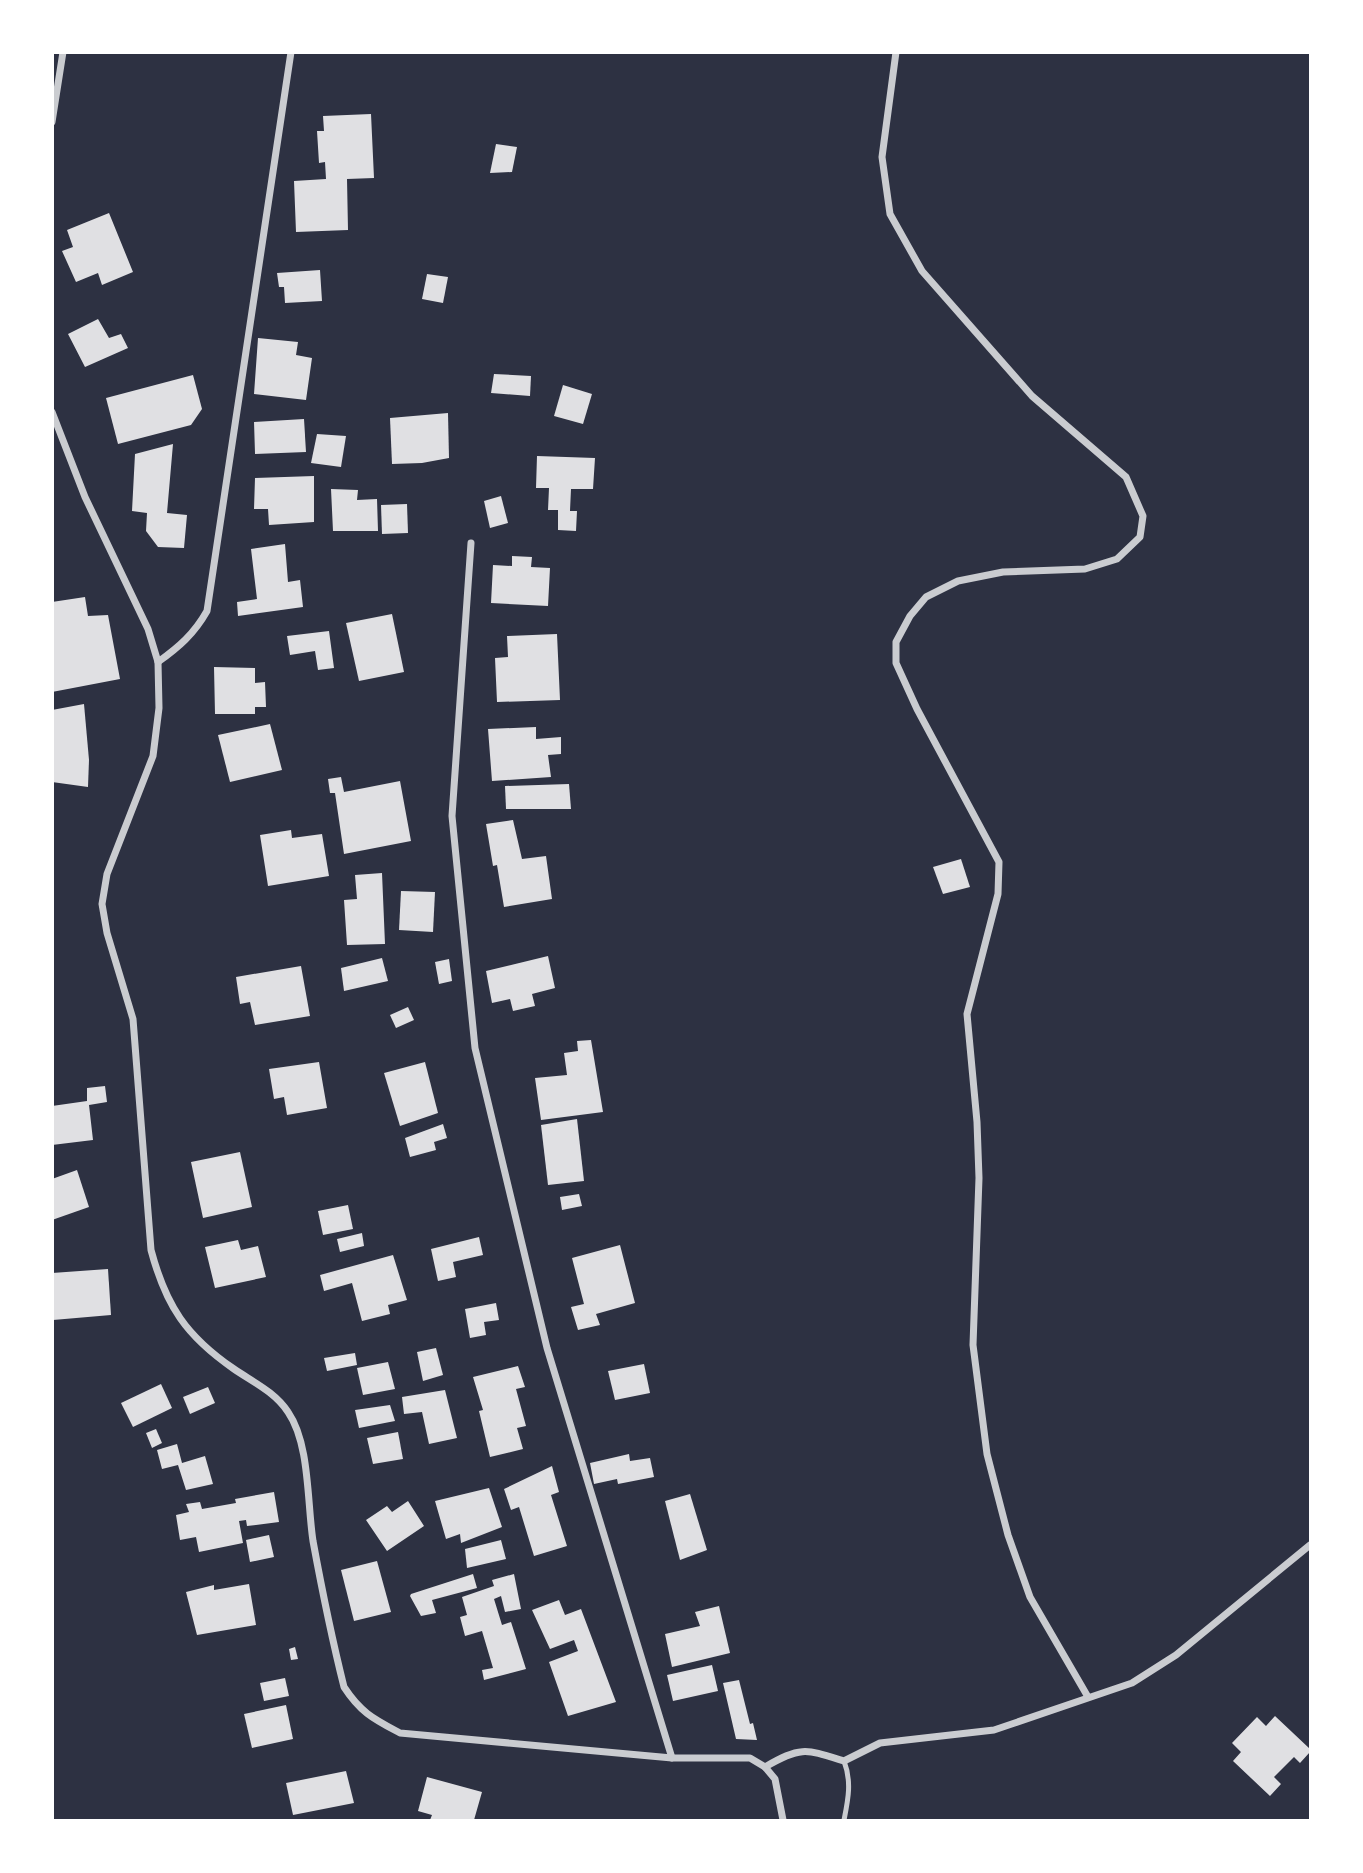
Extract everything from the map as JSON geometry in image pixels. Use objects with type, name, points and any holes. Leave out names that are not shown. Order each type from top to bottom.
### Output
[{"type":"street","points":[[52,122],[62,52]]},
{"type":"street","points":[[158,662],[181,646],[197,629],[207,611],[291,52]]},
{"type":"street","points":[[896,52],[882,157],[890,214],[922,271],[1032,396],[1126,477],[1143,516],[1140,537],[1117,559],[1086,569],[1003,572],[958,581],[926,597],[910,616],[896,642],[896,663],[917,709],[999,862],[998,894],[967,1014],[978,1122],[979,1178],[973,1345],[987,1454],[1008,1535],[1030,1597],[1088,1697]]},
{"type":"street","points":[[52,412],[85,497],[148,629],[158,662],[159,708],[153,756],[107,874],[102,904],[107,933],[133,1019],[151,1250],[160,1283],[186,1328],[202,1345],[272,1394],[288,1412],[301,1440],[313,1540],[345,1687],[357,1706],[370,1717],[400,1733],[672,1758],[750,1758],[765,1767],[775,1779],[783,1821]]},
{"type":"street","points":[[471,544],[452,816],[475,1048],[547,1348],[672,1758]]},
{"type":"street","points":[[765,1767],[783,1756],[809,1750],[844,1762],[880,1742],[994,1730],[1132,1683],[1176,1655],[1311,1545]]},
{"type":"lane","points":[[844,1762],[849,1774],[844,1821]]},
{"type":"building","points":[[371,114],[374,178],[347,179],[348,230],[296,232],[294,181],[326,179],[325,162],[319,163],[317,131],[324,131],[323,116]]},
{"type":"building","points":[[496,144],[517,147],[512,172],[490,173]]},
{"type":"building","points":[[109,213],[133,272],[102,285],[98,273],[76,282],[62,251],[73,247],[67,230]]},
{"type":"building","points":[[320,270],[322,301],[285,303],[284,287],[279,287],[277,273]]},
{"type":"building","points":[[427,274],[448,277],[443,303],[422,299]]},
{"type":"building","points":[[98,319],[109,338],[121,334],[128,348],[85,367],[68,334]]},
{"type":"building","points":[[258,338],[298,342],[296,355],[312,358],[306,400],[254,394]]},
{"type":"building","points":[[494,374],[531,376],[530,396],[491,393]]},
{"type":"building","points":[[193,375],[202,409],[191,425],[118,444],[106,398]]},
{"type":"building","points":[[563,385],[592,394],[583,424],[554,416]]},
{"type":"building","points":[[448,413],[449,458],[422,463],[392,464],[390,418]]},
{"type":"building","points":[[304,419],[306,452],[255,454],[254,422]]},
{"type":"building","points":[[317,434],[346,436],[341,467],[311,463]]},
{"type":"building","points":[[173,444],[167,513],[187,515],[184,548],[158,547],[146,531],[147,513],[132,511],[135,454]]},
{"type":"building","points":[[537,456],[595,458],[593,489],[571,489],[570,511],[577,511],[576,531],[558,530],[558,510],[548,510],[549,488],[536,488]]},
{"type":"building","points":[[314,476],[314,522],[269,525],[268,509],[254,509],[255,478]]},
{"type":"building","points":[[331,489],[358,490],[357,500],[377,499],[378,531],[333,531]]},
{"type":"building","points":[[501,496],[508,523],[490,528],[484,501]]},
{"type":"building","points":[[407,504],[408,533],[382,534],[381,505]]},
{"type":"building","points":[[285,544],[288,582],[300,580],[303,607],[238,616],[237,602],[257,599],[251,549]]},
{"type":"building","points":[[512,556],[532,557],[531,567],[550,568],[548,606],[491,603],[493,565],[512,566]]},
{"type":"building","points":[[85,597],[88,616],[108,615],[120,679],[52,692],[52,602]]},
{"type":"building","points":[[392,614],[404,672],[359,681],[346,623]]},
{"type":"building","points":[[329,631],[334,668],[318,670],[315,651],[290,655],[287,636]]},
{"type":"building","points":[[557,634],[560,700],[497,702],[495,658],[508,657],[507,636]]},
{"type":"building","points":[[214,667],[255,668],[255,683],[265,682],[266,707],[255,707],[255,714],[215,714]]},
{"type":"building","points":[[84,704],[89,760],[88,787],[52,782],[52,710]]},
{"type":"building","points":[[270,724],[282,770],[230,782],[218,735]]},
{"type":"building","points":[[536,727],[536,739],[561,737],[561,754],[548,755],[551,777],[492,781],[488,729]]},
{"type":"building","points":[[341,777],[344,792],[400,781],[411,841],[344,854],[335,793],[330,793],[328,779]]},
{"type":"building","points":[[569,784],[571,809],[506,809],[505,786]]},
{"type":"building","points":[[513,820],[522,859],[546,856],[552,899],[504,907],[486,824]]},
{"type":"building","points":[[291,830],[292,838],[322,834],[329,876],[268,886],[260,835]]},
{"type":"building","points":[[961,859],[970,887],[943,894],[933,867]]},
{"type":"building","points":[[382,873],[385,944],[347,945],[344,900],[357,899],[355,875]]},
{"type":"building","points":[[401,891],[435,892],[433,932],[399,930]]},
{"type":"building","points":[[548,956],[555,988],[532,994],[535,1006],[513,1011],[510,999],[492,1003],[486,971]]},
{"type":"building","points":[[382,958],[388,981],[344,991],[341,968]]},
{"type":"building","points":[[449,959],[452,981],[439,984],[435,962]]},
{"type":"building","points":[[301,966],[310,1016],[255,1025],[250,1002],[240,1004],[236,977]]},
{"type":"building","points":[[408,1007],[414,1020],[396,1028],[390,1015]]},
{"type":"building","points":[[591,1040],[603,1112],[541,1120],[535,1078],[567,1075],[564,1053],[578,1051],[577,1041]]},
{"type":"building","points":[[319,1062],[327,1108],[287,1115],[284,1097],[274,1099],[269,1069]]},
{"type":"building","points":[[425,1062],[438,1113],[400,1126],[384,1073]]},
{"type":"building","points":[[105,1086],[107,1102],[89,1105],[93,1140],[52,1145],[52,1106],[87,1101],[87,1088]]},
{"type":"building","points":[[577,1119],[584,1181],[548,1185],[541,1125]]},
{"type":"building","points":[[443,1124],[447,1138],[434,1142],[436,1150],[410,1157],[405,1138]]},
{"type":"building","points":[[240,1152],[252,1207],[203,1218],[191,1162]]},
{"type":"building","points":[[77,1170],[89,1207],[52,1220],[52,1179]]},
{"type":"building","points":[[579,1194],[582,1206],[562,1210],[560,1197]]},
{"type":"building","points":[[348,1205],[353,1229],[323,1235],[318,1211]]},
{"type":"building","points":[[362,1233],[364,1246],[340,1252],[337,1239]]},
{"type":"building","points":[[479,1237],[483,1255],[453,1262],[456,1277],[438,1281],[431,1249]]},
{"type":"building","points":[[238,1240],[241,1250],[258,1246],[266,1277],[215,1288],[205,1247]]},
{"type":"building","points":[[620,1245],[635,1303],[596,1314],[600,1325],[578,1330],[571,1307],[584,1304],[572,1258]]},
{"type":"building","points":[[393,1255],[407,1300],[388,1305],[390,1314],[362,1321],[352,1283],[324,1291],[320,1275]]},
{"type":"building","points":[[108,1269],[111,1315],[53,1320],[52,1273]]},
{"type":"building","points":[[496,1303],[499,1320],[484,1322],[486,1335],[470,1338],[465,1309]]},
{"type":"building","points":[[436,1348],[443,1375],[423,1381],[417,1352]]},
{"type":"building","points":[[355,1353],[357,1365],[327,1371],[324,1358]]},
{"type":"building","points":[[388,1362],[395,1389],[363,1395],[357,1368]]},
{"type":"building","points":[[644,1364],[650,1393],[615,1400],[608,1371]]},
{"type":"building","points":[[518,1366],[525,1387],[516,1389],[526,1426],[517,1428],[523,1449],[490,1457],[479,1411],[483,1410],[473,1377]]},
{"type":"building","points":[[161,1384],[172,1408],[133,1427],[121,1403]]},
{"type":"building","points":[[208,1387],[215,1403],[190,1414],[183,1397]]},
{"type":"building","points":[[445,1390],[457,1438],[429,1444],[422,1412],[404,1414],[402,1397]]},
{"type":"building","points":[[390,1405],[395,1421],[359,1428],[355,1410]]},
{"type":"building","points":[[156,1429],[162,1443],[152,1448],[146,1433]]},
{"type":"building","points":[[398,1432],[403,1459],[373,1464],[367,1438]]},
{"type":"building","points":[[177,1444],[182,1463],[205,1456],[213,1484],[186,1490],[178,1465],[162,1469],[157,1450]]},
{"type":"building","points":[[629,1454],[630,1461],[650,1458],[654,1477],[618,1484],[617,1479],[594,1484],[590,1463]]},
{"type":"building","points":[[552,1466],[559,1492],[551,1495],[567,1546],[534,1556],[519,1507],[511,1510],[504,1489]]},
{"type":"building","points":[[489,1488],[502,1527],[461,1543],[460,1534],[446,1539],[435,1501]]},
{"type":"building","points":[[274,1492],[279,1522],[247,1526],[246,1520],[239,1521],[243,1543],[199,1552],[196,1537],[180,1540],[176,1515],[189,1512],[186,1504],[200,1502],[202,1509],[236,1503],[235,1499]]},
{"type":"building","points":[[690,1494],[707,1550],[680,1560],[665,1501]]},
{"type":"building","points":[[408,1501],[424,1526],[387,1551],[366,1520],[387,1506],[392,1512]]},
{"type":"building","points":[[269,1535],[274,1557],[250,1562],[246,1540]]},
{"type":"building","points":[[501,1540],[506,1559],[467,1568],[465,1549]]},
{"type":"building","points":[[377,1561],[391,1612],[354,1621],[341,1570]]},
{"type":"building","points":[[473,1574],[477,1588],[432,1600],[436,1613],[421,1616],[411,1594]]},
{"type":"building","points":[[514,1574],[521,1609],[505,1612],[501,1596],[494,1599],[502,1625],[511,1622],[526,1669],[484,1680],[482,1670],[493,1668],[482,1631],[465,1636],[460,1617],[467,1615],[462,1597],[494,1586],[492,1580]]},
{"type":"building","points":[[249,1584],[256,1625],[197,1635],[186,1592],[214,1585],[214,1590]]},
{"type":"building","points":[[559,1600],[565,1615],[581,1609],[616,1702],[568,1716],[549,1662],[578,1651],[574,1640],[550,1649],[532,1610]]},
{"type":"building","points":[[719,1606],[730,1653],[672,1667],[665,1634],[700,1626],[695,1612]]},
{"type":"building","points":[[295,1647],[298,1659],[291,1660],[289,1649]]},
{"type":"building","points":[[712,1665],[718,1691],[673,1701],[667,1675]]},
{"type":"building","points":[[285,1678],[289,1696],[264,1701],[260,1683]]},
{"type":"building","points":[[739,1680],[750,1724],[753,1723],[757,1740],[736,1739],[723,1683]]},
{"type":"building","points":[[286,1705],[293,1739],[252,1748],[244,1714]]},
{"type":"building","points":[[1275,1716],[1310,1752],[1300,1763],[1294,1757],[1274,1777],[1281,1784],[1270,1796],[1233,1761],[1241,1752],[1232,1743],[1257,1717],[1266,1726]]},
{"type":"building","points":[[346,1771],[354,1803],[293,1815],[286,1783]]},
{"type":"building","points":[[427,1777],[482,1792],[474,1820],[430,1820],[432,1815],[418,1811]]}]
